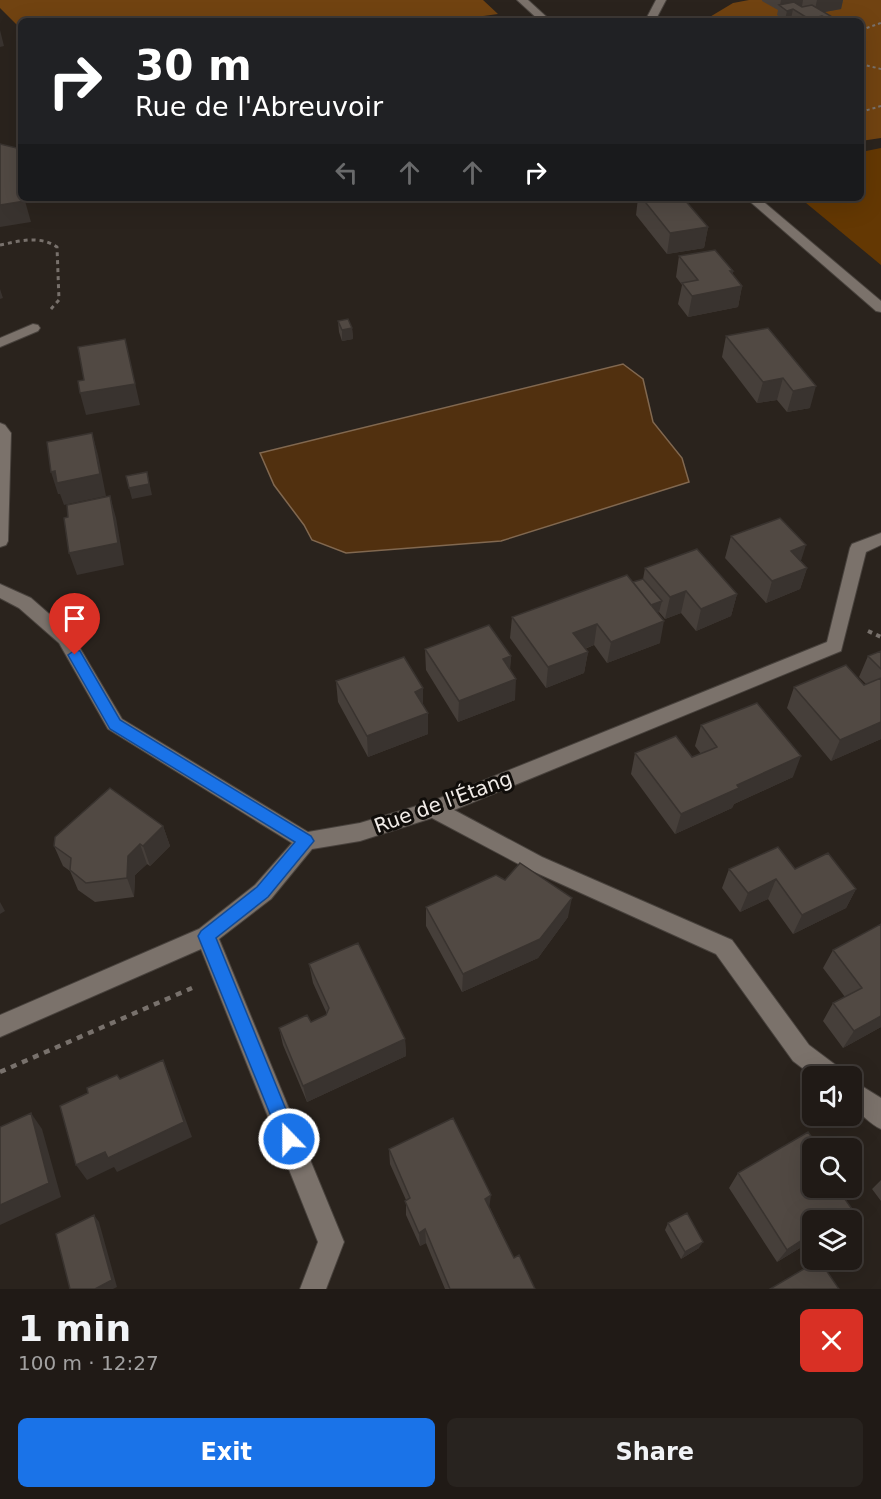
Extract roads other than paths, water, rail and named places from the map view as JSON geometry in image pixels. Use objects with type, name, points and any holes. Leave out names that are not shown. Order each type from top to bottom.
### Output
[{"type":"street","points":[[522,0],[543,18]]},
{"type":"street","points":[[652,18],[661,0]]},
{"type":"street","points":[[756,201],[881,308]]},
{"type":"street","points":[[0,343],[33,328]]},
{"type":"street","points":[[0,428],[3,433],[0,541]]},
{"type":"street","name":"Rue de l'Étang","points":[[306,841],[360,832],[434,809],[835,646],[858,548],[881,539]]},
{"type":"street","points":[[0,590],[26,603],[65,638],[115,724],[306,841],[263,892],[207,936],[0,1026]]},
{"type":"street","points":[[434,809],[535,863],[724,947],[801,1053],[818,1066]]},
{"type":"street","points":[[207,936],[331,1242],[313,1289]]},
{"type":"street","points":[[862,1099],[874,1108],[881,1118]]}]
